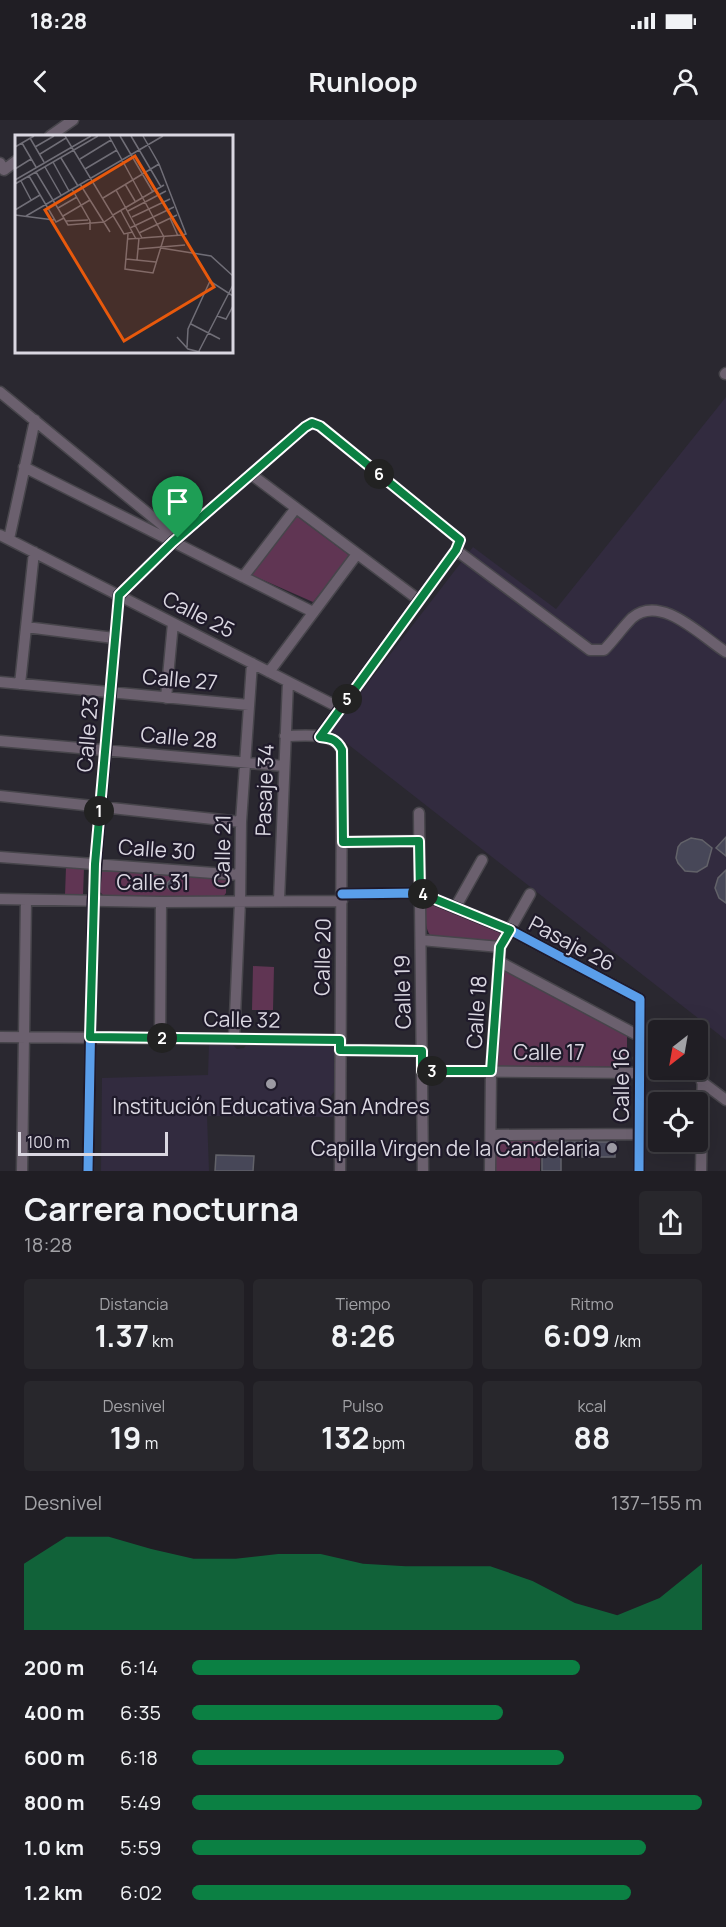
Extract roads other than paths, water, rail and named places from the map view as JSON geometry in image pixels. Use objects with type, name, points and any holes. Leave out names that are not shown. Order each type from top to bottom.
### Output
[{"type":"street","points":[[51,135],[73,120]]},
{"type":"street","points":[[0,163],[4,170],[15,162]]},
{"type":"street","points":[[0,392],[176,540]]},
{"type":"street","points":[[4,537],[35,420]]},
{"type":"street","points":[[119,595],[176,540],[312,423],[320,426],[453,533],[460,540],[456,550],[320,737],[285,736]]},
{"type":"street","points":[[24,467],[176,540],[243,577],[314,612]]},
{"type":"street","points":[[252,476],[419,600]]},
{"type":"street","points":[[243,577],[296,508]]},
{"type":"street","name":"Calle 25","points":[[4,537],[340,708]]},
{"type":"street","points":[[456,550],[590,650],[604,650],[641,612],[660,610],[672,615],[726,652]]},
{"type":"street","points":[[20,684],[34,552]]},
{"type":"street","points":[[269,672],[357,554]]},
{"type":"street","name":"Calle 23","points":[[88,1171],[93,901],[119,595]]},
{"type":"street","points":[[166,698],[173,623]]},
{"type":"street","points":[[26,627],[114,638]]},
{"type":"street","name":"Calle 21","points":[[234,1039],[241,822],[252,663]]},
{"type":"street","name":"Calle 27","points":[[0,682],[249,705]]},
{"type":"street","name":"Pasaje 34","points":[[279,900],[288,682]]},
{"type":"street","name":"Calle 20","points":[[320,737],[332,739],[339,744],[342,750],[340,1171]]},
{"type":"street","name":"Calle 28","points":[[0,741],[284,766]]},
{"type":"street","points":[[0,796],[241,822]]},
{"type":"street","name":"Calle 19","points":[[419,813],[423,1171]]},
{"type":"street","points":[[343,842],[419,841]]},
{"type":"street","name":"Calle 30","points":[[0,857],[240,874]]},
{"type":"street","points":[[455,908],[482,860]]},
{"type":"street","name":"Calle 31","points":[[0,899],[240,901],[420,893]]},
{"type":"street","name":"Pasaje 26","points":[[420,893],[510,930],[640,999]]},
{"type":"street","name":"Calle 18","points":[[490,1171],[491,1071],[500,947],[530,894]]},
{"type":"street","points":[[22,1171],[26,900]]},
{"type":"street","points":[[160,1038],[161,902]]},
{"type":"street","points":[[421,940],[500,947]]},
{"type":"street","points":[[498,961],[639,1036]]},
{"type":"street","name":"Calle 16","points":[[639,1171],[640,999]]},
{"type":"street","name":"Calle 32","points":[[0,1037],[234,1039],[422,1051]]},
{"type":"street","points":[[639,1058],[648,1058]]},
{"type":"street","name":"Calle 17","points":[[422,1071],[639,1072]]},
{"type":"street","points":[[702,1082],[726,1101]]},
{"type":"street","points":[[701,1171],[702,1082]]},
{"type":"street","points":[[491,1135],[639,1134]]},
{"type":"place","name":"Institución Educativa San Andres","points":[[271,1084]]},
{"type":"place","name":"Capilla Virgen de la Candelaria","points":[[612,1148]]}]
